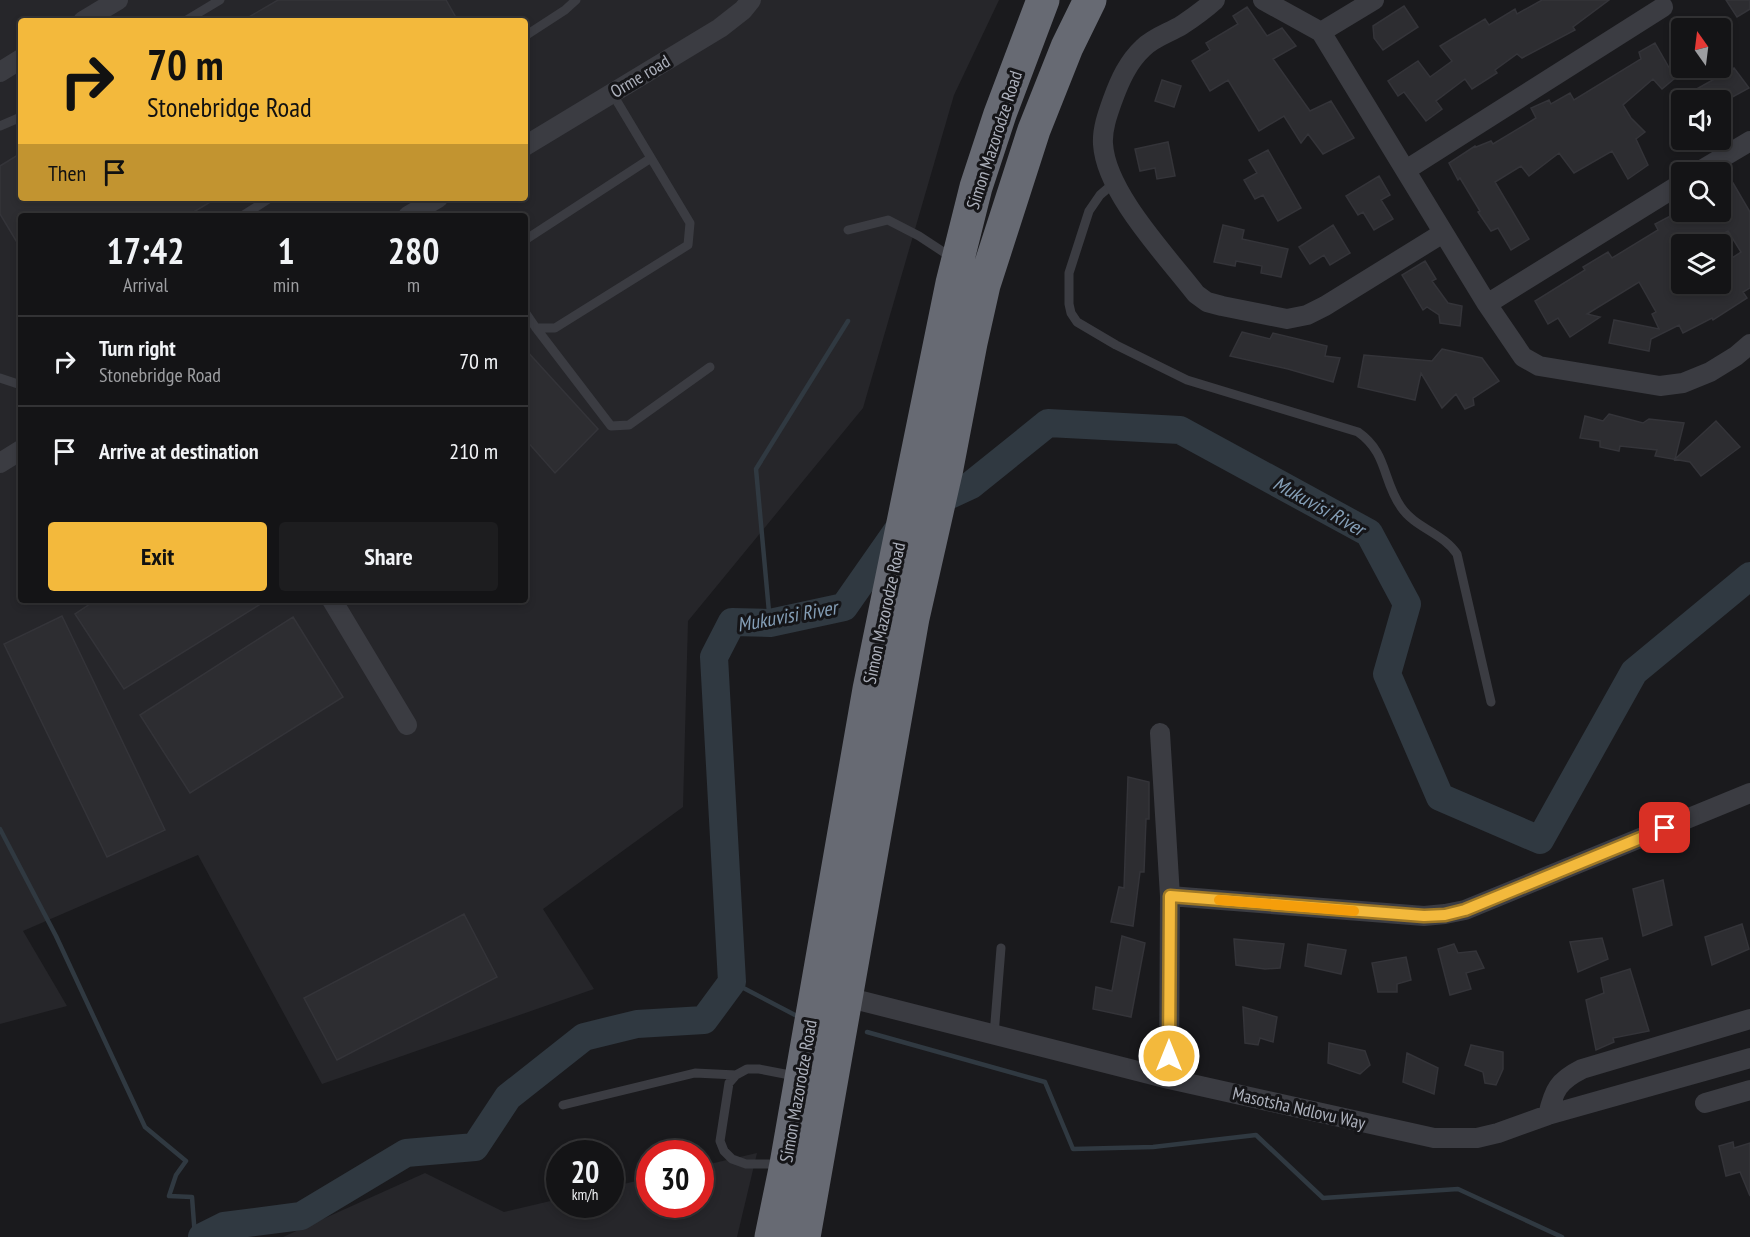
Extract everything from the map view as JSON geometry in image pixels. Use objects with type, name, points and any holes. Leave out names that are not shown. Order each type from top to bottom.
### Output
[{"type":"highway","name":"Simon Mazorodze Road","points":[[804,1237],[846,997],[898,618],[915,462],[958,262],[983,166],[1043,0]]},
{"type":"highway","name":"Simon Mazorodze Road","points":[[771,1237],[786,1164],[799,1077],[869,689],[898,618],[947,468],[984,285],[1034,130],[1067,47],[1090,0]]},
{"type":"street","points":[[88,18],[118,0]]},
{"type":"street","name":"Orme road","points":[[528,144],[720,28],[743,10],[751,0]]},
{"type":"street","points":[[1215,0],[1189,20],[1145,46],[1132,59],[1119,81],[1105,126],[1103,143],[1114,183],[1124,201],[1196,294],[1207,302],[1287,319],[1307,315],[1443,233]]},
{"type":"street","points":[[1263,0],[1321,32],[1486,304],[1523,357],[1539,366],[1660,386],[1683,383],[1710,372],[1736,356],[1750,344]]},
{"type":"street","points":[[1321,32],[1374,0]]},
{"type":"street","points":[[1406,170],[1663,7]]},
{"type":"street","points":[[0,72],[18,61]]},
{"type":"street","points":[[1715,162],[1750,141]]},
{"type":"street","points":[[1486,304],[1671,190]]},
{"type":"street","points":[[413,213],[433,201]]},
{"type":"street","points":[[0,463],[18,452]]},
{"type":"street","points":[[334,603],[407,725]]},
{"type":"street","points":[[1160,733],[1170,896],[1169,1079]]},
{"type":"street","points":[[1170,896],[1403,915],[1445,915],[1465,910],[1750,793]]},
{"type":"street","name":"Masotsha Ndlovu Way","points":[[846,997],[1169,1079],[1434,1138],[1477,1138],[1548,1115],[1750,1058]]},
{"type":"street","points":[[1548,1115],[1557,1087],[1567,1076],[1582,1069],[1750,1019]]},
{"type":"street","points":[[1705,1103],[1750,1090]]},
{"type":"lane","points":[[190,18],[220,0]]},
{"type":"lane","points":[[528,34],[576,0]]},
{"type":"lane","points":[[536,328],[555,328],[688,245],[690,223],[612,93]]},
{"type":"lane","points":[[0,126],[18,118]]},
{"type":"lane","points":[[528,238],[651,159]]},
{"type":"lane","points":[[1114,183],[1100,195],[1089,211],[1069,273],[1068,304],[1077,322],[1116,345],[1187,380],[1358,432],[1368,439],[1379,454],[1395,497],[1402,509],[1411,518],[1446,540],[1457,554],[1491,702]]},
{"type":"lane","points":[[247,213],[265,201]]},
{"type":"lane","points":[[848,230],[888,220],[919,236],[958,262]]},
{"type":"lane","points":[[528,316],[611,426],[628,425],[710,367]]},
{"type":"lane","points":[[0,378],[18,385]]},
{"type":"lane","points":[[994,1035],[1001,948]]},
{"type":"lane","points":[[786,1164],[746,1164],[732,1159],[724,1151],[720,1141],[729,1083],[736,1075],[747,1069],[759,1069],[799,1077]]},
{"type":"lane","points":[[563,1105],[695,1073],[736,1075]]},
{"type":"shaded area","points":[[0,0],[999,0],[954,95],[863,408],[688,621],[683,807],[543,909],[594,989],[322,1084],[198,855],[23,931],[67,1006],[0,1024]]},
{"type":"shaded area","points":[[757,1153],[737,1237],[283,1237],[425,1173],[504,1212],[546,1202],[546,1218],[624,1218],[624,1184],[636,1181],[636,1218],[714,1218],[714,1163]]},
{"type":"building","points":[[278,0],[446,0],[456,18],[247,18]]},
{"type":"building","points":[[1542,0],[1609,0],[1573,27],[1575,30],[1522,58],[1517,54],[1495,70],[1497,73],[1472,89],[1465,79],[1436,101],[1442,109],[1426,121],[1404,92],[1398,96],[1388,81],[1418,61],[1430,77],[1452,61],[1440,46],[1485,19],[1489,25],[1515,9],[1517,14]]},
{"type":"building","points":[[1726,0],[1750,0],[1750,9],[1737,17]]},
{"type":"building","points":[[1404,6],[1418,27],[1383,50],[1374,38],[1373,26]]},
{"type":"building","points":[[1247,7],[1267,36],[1282,28],[1296,46],[1273,59],[1310,111],[1331,101],[1354,138],[1323,154],[1308,134],[1301,143],[1284,116],[1259,131],[1228,80],[1210,91],[1192,61],[1210,50],[1206,43],[1238,24],[1233,16]]},
{"type":"building","points":[[1655,43],[1671,71],[1671,78],[1675,78],[1662,89],[1653,79],[1623,105],[1631,118],[1645,132],[1636,139],[1648,165],[1628,179],[1612,151],[1574,173],[1559,153],[1529,176],[1521,166],[1495,182],[1529,239],[1511,250],[1498,228],[1491,231],[1449,163],[1475,146],[1491,141],[1493,144],[1536,118],[1531,108],[1549,100],[1551,104],[1570,93],[1574,100],[1641,59],[1639,52]]},
{"type":"building","points":[[1734,68],[1749,88],[1731,98],[1731,90],[1695,90],[1716,78],[1731,78],[1731,70]]},
{"type":"building","points":[[1162,80],[1181,86],[1174,107],[1155,101]]},
{"type":"building","points":[[1168,142],[1175,176],[1157,179],[1155,168],[1140,171],[1135,149]]},
{"type":"building","points":[[1268,150],[1301,208],[1278,221],[1263,195],[1255,199],[1244,180],[1257,173],[1249,160]]},
{"type":"building","points":[[18,155],[18,201],[212,201],[192,213],[18,213],[18,244],[0,214],[0,166]]},
{"type":"building","points":[[1379,176],[1390,195],[1381,200],[1393,219],[1374,230],[1363,212],[1358,215],[1346,196]]},
{"type":"building","points":[[1733,183],[1750,212],[1750,288],[1743,292],[1747,298],[1713,320],[1712,318],[1683,333],[1679,325],[1651,339],[1649,351],[1609,343],[1614,320],[1659,329],[1652,314],[1656,312],[1639,282],[1587,314],[1600,317],[1570,337],[1558,318],[1548,324],[1535,301],[1585,270],[1583,267],[1608,252],[1612,258],[1658,230],[1655,224],[1671,216],[1671,222],[1731,222],[1731,184]]},
{"type":"building","points":[[1223,225],[1244,230],[1242,239],[1288,249],[1281,277],[1261,273],[1262,266],[1236,261],[1235,266],[1214,262]]},
{"type":"building","points":[[1333,225],[1350,253],[1330,265],[1324,255],[1310,264],[1299,247]]},
{"type":"building","points":[[1425,261],[1436,279],[1432,281],[1448,303],[1462,306],[1460,326],[1440,323],[1439,315],[1427,307],[1423,310],[1402,275]]},
{"type":"building","points":[[1242,332],[1270,339],[1273,333],[1327,346],[1325,356],[1340,358],[1333,382],[1230,356]]},
{"type":"building","points":[[1442,349],[1482,358],[1499,381],[1473,398],[1474,405],[1465,409],[1456,394],[1442,408],[1421,373],[1415,400],[1358,387],[1364,355],[1432,361]]},
{"type":"building","points":[[528,352],[598,429],[555,473],[528,442]]},
{"type":"building","points":[[1609,414],[1643,423],[1649,419],[1684,423],[1675,459],[1716,421],[1740,447],[1701,476],[1690,462],[1655,456],[1657,450],[1620,446],[1619,451],[1600,447],[1600,441],[1580,438],[1585,416],[1603,421]]},
{"type":"building","points":[[92,603],[262,603],[124,689],[75,614]]},
{"type":"building","points":[[62,616],[165,830],[107,857],[4,644]]},
{"type":"building","points":[[293,617],[343,697],[190,793],[140,715]]},
{"type":"building","points":[[1128,777],[1149,782],[1149,819],[1146,819],[1144,872],[1140,872],[1133,926],[1111,922],[1119,887],[1124,888]]},
{"type":"building","points":[[1663,880],[1672,925],[1643,936],[1633,889]]},
{"type":"building","points":[[464,914],[497,977],[337,1060],[304,998]]},
{"type":"building","points":[[1742,924],[1749,949],[1712,965],[1705,937]]},
{"type":"building","points":[[1122,936],[1145,943],[1131,1017],[1093,1009],[1096,987],[1112,991]]},
{"type":"building","points":[[1602,938],[1608,959],[1578,972],[1570,942]]},
{"type":"building","points":[[1234,939],[1284,944],[1280,968],[1265,969],[1236,965]]},
{"type":"building","points":[[1308,944],[1346,950],[1341,974],[1305,966]]},
{"type":"building","points":[[1454,944],[1458,953],[1476,951],[1484,968],[1466,973],[1471,989],[1450,995],[1438,949]]},
{"type":"building","points":[[1406,957],[1411,980],[1397,984],[1397,992],[1378,992],[1372,963]]},
{"type":"building","points":[[1630,969],[1649,1031],[1613,1038],[1614,1042],[1596,1050],[1586,1000],[1604,993],[1601,978]]},
{"type":"building","points":[[1243,1007],[1277,1017],[1273,1042],[1260,1038],[1258,1045],[1245,1043]]},
{"type":"building","points":[[1329,1043],[1365,1051],[1370,1065],[1360,1074],[1328,1063]]},
{"type":"building","points":[[1471,1045],[1503,1052],[1503,1069],[1496,1085],[1485,1083],[1483,1072],[1465,1065]]},
{"type":"building","points":[[1407,1053],[1438,1068],[1434,1094],[1403,1082]]},
{"type":"building","points":[[1733,1142],[1734,1148],[1750,1143],[1750,1196],[1740,1172],[1726,1176],[1719,1146]]},
{"type":"waterway","points":[[770,623],[756,469],[848,321]]},
{"type":"waterway","name":"Mukuvisi River","points":[[202,1237],[224,1226],[301,1216],[406,1153],[475,1147],[508,1097],[584,1037],[637,1024],[704,1020],[732,982],[714,657],[732,622],[770,623],[844,607],[909,514],[971,485],[1048,423],[1180,430],[1369,533],[1407,604],[1387,674],[1440,797],[1540,840],[1634,672],[1750,576]]},
{"type":"waterway","points":[[0,829],[56,936],[145,1127],[186,1161],[176,1175],[169,1196],[192,1197],[195,1237]]},
{"type":"waterway","points":[[732,982],[795,1015]]},
{"type":"waterway","points":[[867,1032],[1045,1082],[1073,1149],[1153,1147],[1256,1135],[1323,1198],[1458,1189],[1562,1237]]},
{"type":"slow traffic","points":[[1219,900],[1354,911]]},
{"type":"route","points":[[1169,1056],[1170,896],[1403,915],[1445,915],[1465,910],[1665,828]]}]
